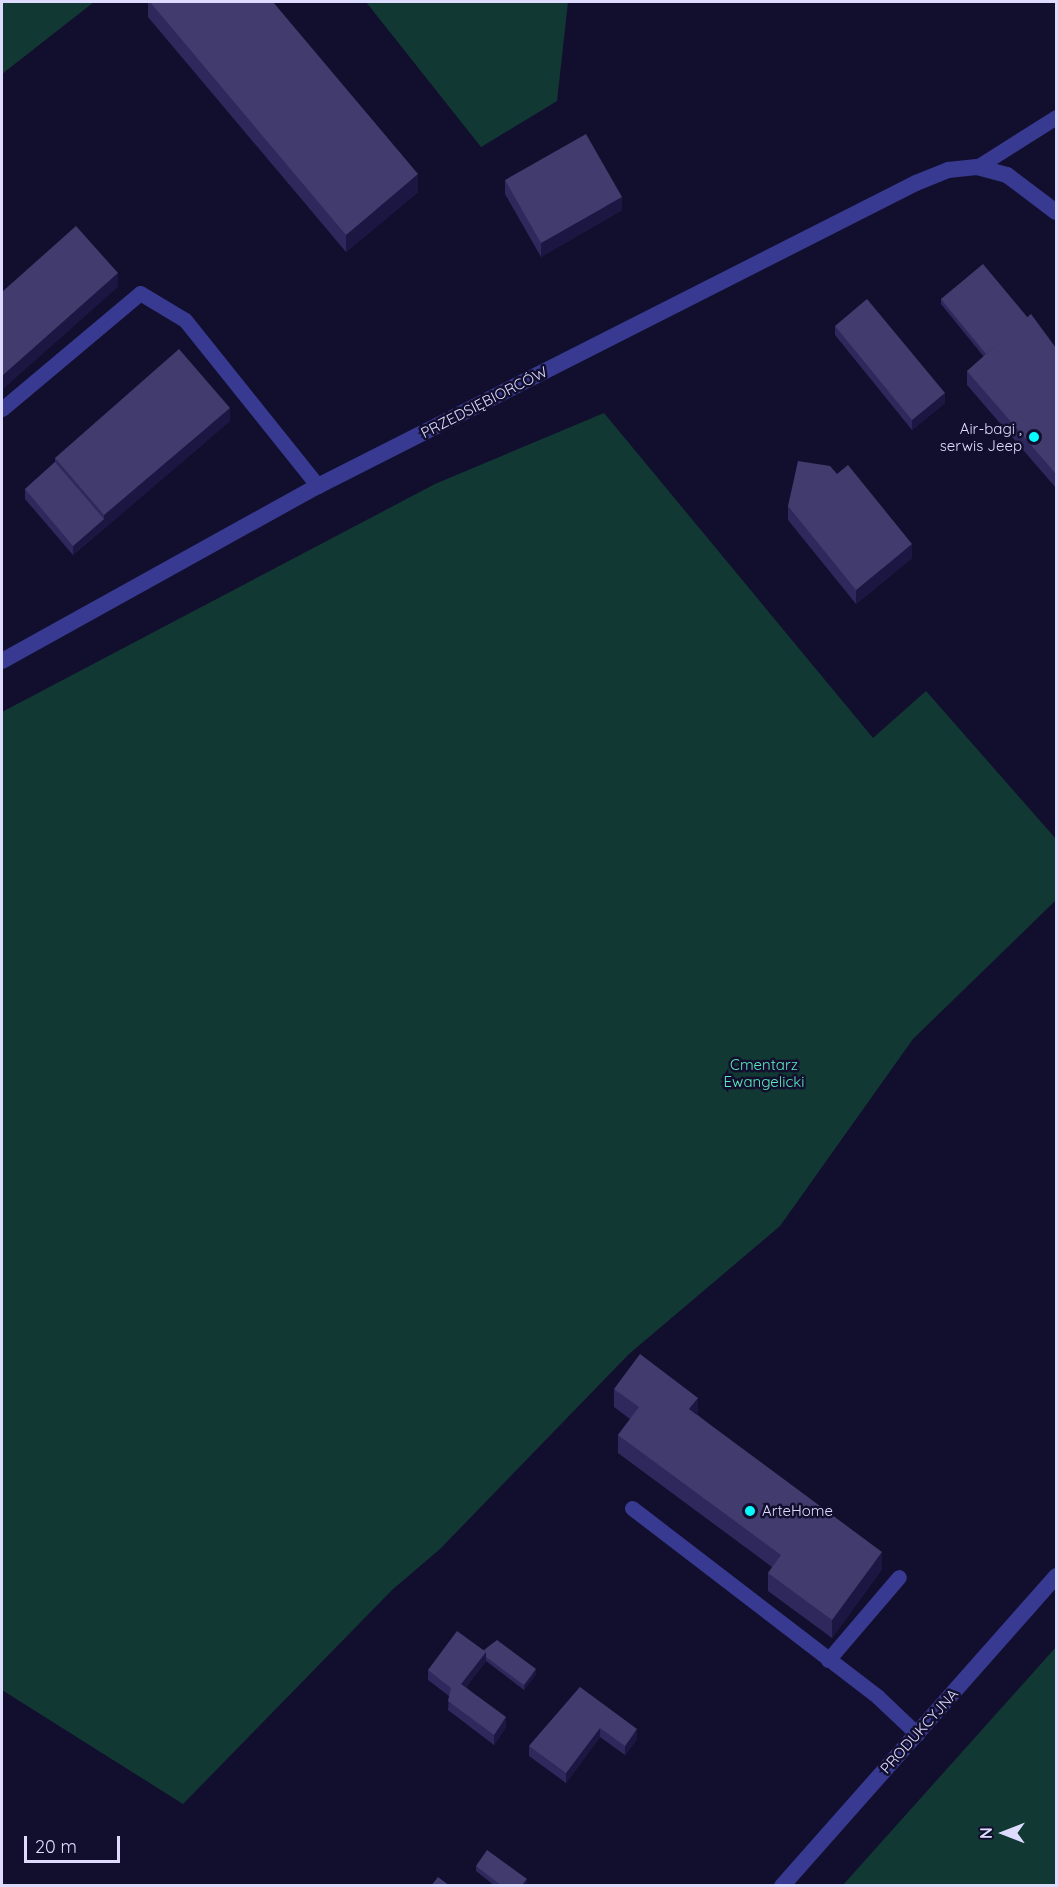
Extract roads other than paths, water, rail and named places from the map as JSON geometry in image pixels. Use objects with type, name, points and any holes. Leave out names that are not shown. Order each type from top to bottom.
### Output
[{"type":"street","points":[[977,167],[1007,175],[1056,212]]},
{"type":"street","name":"PRZEDSIĘBIORCÓW","points":[[2,661],[318,486],[916,183],[948,170],[977,167]]},
{"type":"street","name":"PRODUKCYJNA","points":[[782,1886],[1056,1576]]},
{"type":"lane","points":[[977,167],[1056,117]]},
{"type":"lane","points":[[2,409],[140,293],[185,320],[318,486]]},
{"type":"lane","points":[[632,1508],[878,1697],[917,1734]]},
{"type":"lane","points":[[828,1660],[899,1577]]},
{"type":"place","name":"Air-bagi , serwis Jeep","points":[[1034,437]]},
{"type":"place","name":"ArteHome","points":[[750,1511]]},
{"type":"park label","name":"Cmentarz Ewangelicki","points":[[764,1072]]}]
